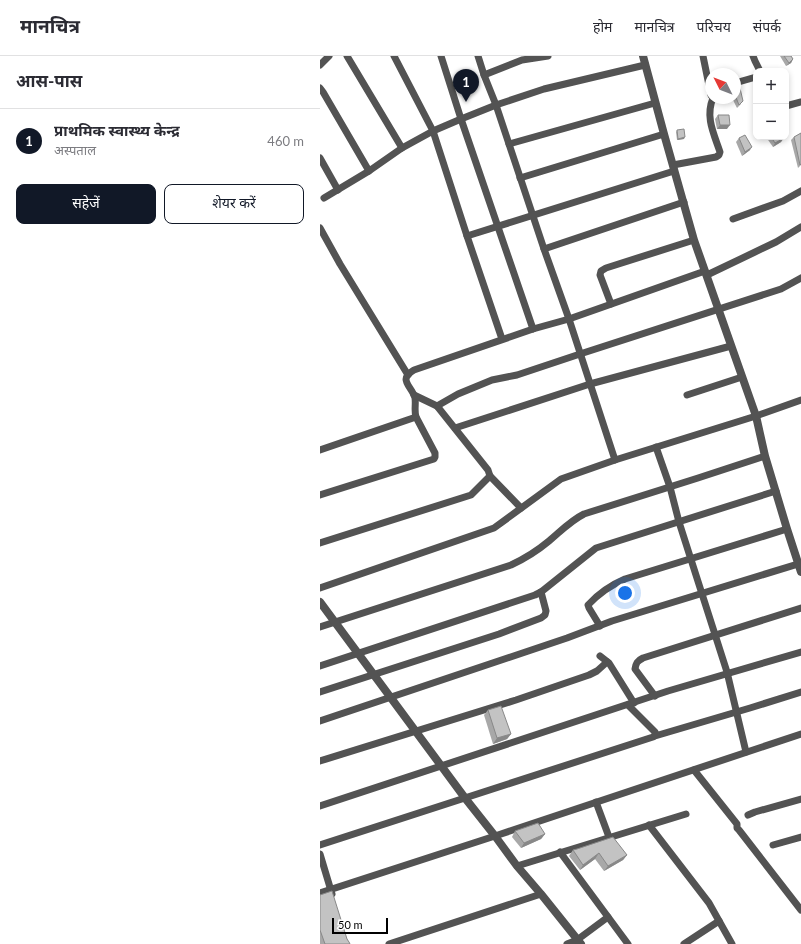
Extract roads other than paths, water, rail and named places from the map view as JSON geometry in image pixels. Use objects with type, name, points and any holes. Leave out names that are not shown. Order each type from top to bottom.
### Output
[{"type":"street","points":[[320,65],[329,56]]},
{"type":"street","points":[[347,56],[402,148]]},
{"type":"street","points":[[394,56],[433,131],[502,339]]},
{"type":"street","points":[[441,56],[533,329]]},
{"type":"street","points":[[478,56],[496,105],[615,460]]},
{"type":"street","points":[[484,75],[522,60],[548,56]]},
{"type":"street","points":[[320,721],[560,641],[612,622],[702,594],[800,567],[786,529],[765,456],[756,416],[694,240],[643,56]]},
{"type":"street","points":[[703,56],[706,68]]},
{"type":"street","points":[[753,56],[759,68]]},
{"type":"street","points":[[324,198],[369,171],[402,148],[433,131],[461,119],[496,105],[544,89],[645,65]]},
{"type":"street","points":[[741,81],[753,78]]},
{"type":"street","points":[[320,88],[369,171]]},
{"type":"street","points":[[789,105],[801,102]]},
{"type":"street","points":[[509,144],[655,103]]},
{"type":"street","points":[[467,236],[673,168],[716,157],[720,152],[711,126],[711,104]]},
{"type":"street","points":[[520,178],[664,134]]},
{"type":"street","points":[[320,158],[338,190]]},
{"type":"street","points":[[733,219],[783,201],[801,191]]},
{"type":"street","points":[[544,249],[684,202]]},
{"type":"street","points":[[320,495],[434,459],[436,455],[416,417],[414,395],[406,379],[414,370],[502,339],[568,319],[706,273],[776,242],[801,227]]},
{"type":"street","points":[[320,228],[340,264],[408,375]]},
{"type":"street","points":[[611,304],[600,275],[601,271],[606,268],[694,240]]},
{"type":"street","points":[[437,406],[458,394],[492,380],[516,375],[780,289],[801,278]]},
{"type":"street","points":[[455,428],[590,384],[731,346]]},
{"type":"street","points":[[687,395],[742,377]]},
{"type":"street","points":[[414,395],[437,406],[488,470],[490,476],[521,508]]},
{"type":"street","points":[[320,588],[494,528],[561,479],[801,400]]},
{"type":"street","points":[[320,450],[416,417]]},
{"type":"street","points":[[656,447],[716,635],[746,752]]},
{"type":"street","points":[[320,627],[511,565],[543,546],[575,518],[584,514],[765,456]]},
{"type":"street","points":[[320,543],[471,496],[490,476]]},
{"type":"street","points":[[320,666],[527,598],[541,592],[596,548],[776,491]]},
{"type":"street","points":[[600,626],[588,605],[607,588],[625,579],[786,529]]},
{"type":"street","points":[[320,692],[499,634],[541,618],[545,615],[546,611],[541,592]]},
{"type":"street","points":[[320,602],[465,798],[517,866],[542,894],[579,942]]},
{"type":"street","points":[[655,696],[635,669],[638,660],[801,608]]},
{"type":"street","points":[[320,806],[655,696],[801,652]]},
{"type":"street","points":[[600,656],[607,662],[631,704],[655,732],[655,736]]},
{"type":"street","points":[[320,762],[589,675],[607,662]]},
{"type":"street","points":[[320,846],[655,736],[801,692]]},
{"type":"street","points":[[320,893],[801,734]]},
{"type":"street","points":[[694,770],[737,824],[738,830],[801,910]]},
{"type":"street","points":[[748,815],[801,798]]},
{"type":"street","points":[[596,802],[609,837]]},
{"type":"street","points":[[517,866],[686,814]]},
{"type":"street","points":[[649,825],[709,903],[732,944]]},
{"type":"street","points":[[772,845],[801,837]]},
{"type":"street","points":[[560,852],[628,944]]},
{"type":"street","points":[[320,854],[335,903]]},
{"type":"street","points":[[389,944],[542,894]]},
{"type":"street","points":[[567,944],[579,942],[608,917]]},
{"type":"street","points":[[684,944],[719,921]]},
{"type":"place","name":"प्राथमिक स्वास्थ्य केन्द्र","points":[[466,102]]}]
